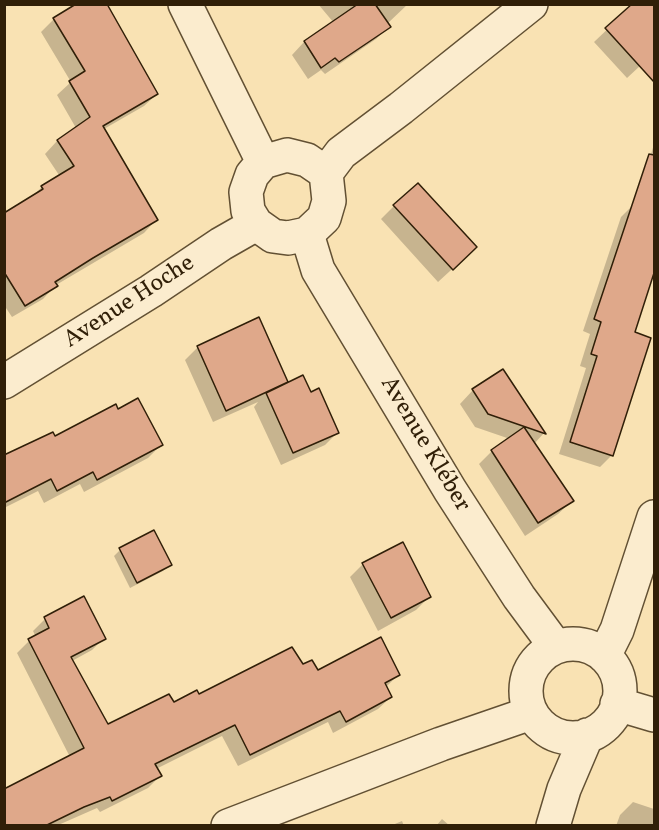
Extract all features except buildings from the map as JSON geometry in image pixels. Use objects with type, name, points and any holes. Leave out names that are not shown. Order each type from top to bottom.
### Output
[{"type":"street","points":[[184,4],[263,162]]},
{"type":"street","points":[[326,173],[307,160],[287,154],[263,162],[252,175],[246,192],[248,211],[256,224],[273,236],[288,238],[307,234],[324,218],[329,201],[326,173],[341,153],[531,4]]},
{"type":"street","name":"Avenue Hoche","points":[[4,382],[256,224]]},
{"type":"street","name":"Avenue Kléber","points":[[307,234],[318,270],[450,490],[519,597],[556,647]]},
{"type":"street","points":[[604,656],[617,630],[654,517]]},
{"type":"street","points":[[576,644],[586,646],[604,656],[616,673],[620,694],[610,720],[596,732],[566,737],[555,734],[537,722],[531,713],[526,694],[529,675],[539,658],[556,647],[576,644]]},
{"type":"street","points":[[618,704],[654,715]]},
{"type":"street","points":[[228,825],[441,744],[531,713]]},
{"type":"street","points":[[552,825],[564,789],[587,735]]}]
